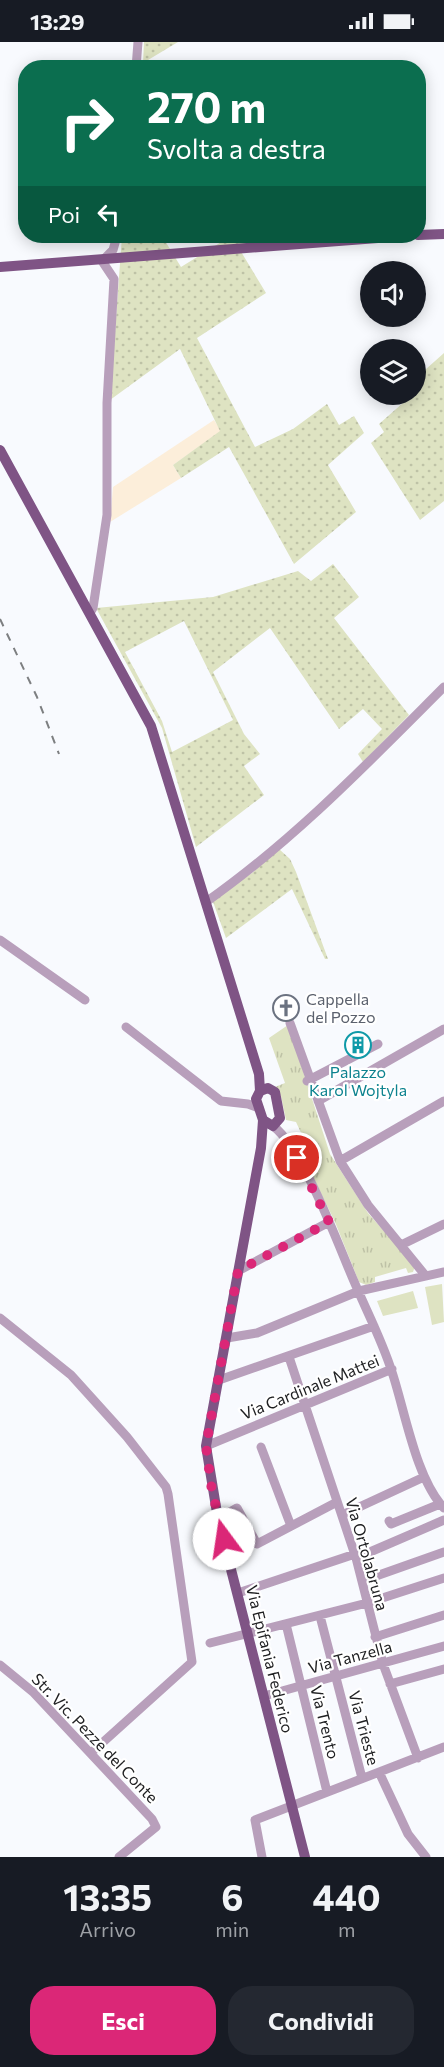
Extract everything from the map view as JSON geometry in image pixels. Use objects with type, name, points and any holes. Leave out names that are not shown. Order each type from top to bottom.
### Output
[{"type":"main road","points":[[426,235],[444,234]]},
{"type":"main road","points":[[0,267],[317,243]]},
{"type":"main road","points":[[0,450],[151,726],[247,1035],[262,1091],[259,1108],[272,1122]]},
{"type":"main road","points":[[262,1091],[277,1097],[272,1122]]},
{"type":"main road","name":"Via Epifania Federico","points":[[272,1122],[261,1148],[206,1446],[218,1519],[305,1857]]},
{"type":"street","points":[[137,60],[138,42]]},
{"type":"street","points":[[90,613],[93,608],[107,515],[107,403],[114,279],[102,261],[113,250],[115,243]]},
{"type":"street","points":[[119,243],[123,252],[132,258]]},
{"type":"street","points":[[206,902],[251,870],[297,831],[444,687]]},
{"type":"street","points":[[0,940],[85,1000]]},
{"type":"street","points":[[290,1023],[308,1080],[340,1161],[368,1205],[425,1275]]},
{"type":"street","points":[[126,1027],[221,1101],[259,1108]]},
{"type":"street","points":[[318,1101],[444,1029]]},
{"type":"street","points":[[308,1080],[378,1044]]},
{"type":"street","points":[[235,1103],[262,1091]]},
{"type":"street","points":[[340,1161],[444,1101]]},
{"type":"street","points":[[272,1122],[297,1158],[329,1222],[392,1369],[424,1477],[442,1506],[391,1524],[389,1521]]},
{"type":"street","points":[[238,1271],[329,1222]]},
{"type":"street","points":[[401,1245],[444,1224]]},
{"type":"street","points":[[226,1338],[257,1333],[370,1287],[444,1272]]},
{"type":"street","points":[[0,1318],[71,1375],[127,1437],[166,1487],[168,1494],[192,1662],[92,1753]]},
{"type":"street","points":[[219,1380],[374,1326]]},
{"type":"street","name":"Via Ortolabruna","points":[[289,1357],[356,1556],[383,1664],[418,1758]]},
{"type":"street","name":"Via Cardinale Mattei","points":[[206,1446],[392,1369]]},
{"type":"street","points":[[261,1447],[291,1526]]},
{"type":"street","points":[[342,1515],[424,1477]]},
{"type":"street","points":[[218,1519],[237,1508],[256,1544],[337,1502]]},
{"type":"street","points":[[238,1593],[356,1556],[444,1520]]},
{"type":"street","points":[[362,1581],[444,1552]]},
{"type":"street","points":[[210,1643],[367,1603],[444,1578]]},
{"type":"street","points":[[375,1636],[444,1615]]},
{"type":"street","name":"Via Trieste","points":[[320,1616],[362,1778]]},
{"type":"street","name":"Via Trento","points":[[286,1624],[327,1792]]},
{"type":"street","name":"Via Tanzella","points":[[264,1696],[444,1646]]},
{"type":"street","name":"Str. Vic. Pezze del Conte","points":[[0,1665],[33,1692],[152,1819],[156,1827],[118,1857]]},
{"type":"street","points":[[390,1684],[444,1669]]},
{"type":"street","points":[[262,1857],[255,1820],[444,1748]]},
{"type":"street","points":[[379,1772],[408,1834],[426,1857]]},
{"type":"shaded area","points":[[214,420],[221,431],[173,465],[181,478],[110,522],[113,487]]},
{"type":"green space","points":[[144,42],[178,42],[148,60],[143,60]]},
{"type":"green space","points":[[121,243],[166,243],[181,267],[220,243],[251,243],[240,250],[266,293],[197,338],[255,447],[293,429],[327,404],[339,425],[354,416],[364,433],[328,465],[356,512],[294,564],[229,447],[181,478],[173,465],[220,431],[180,349],[110,400]]},
{"type":"green space","points":[[444,353],[444,501],[420,520],[371,443],[384,432],[379,424],[401,405],[426,405],[426,369]]},
{"type":"green space","points":[[333,564],[359,597],[334,618],[409,715],[363,762],[358,754],[382,729],[363,709],[339,729],[270,628],[213,672],[244,734],[260,754],[244,766],[264,795],[196,847],[162,728],[96,608],[213,597],[298,571],[311,581]],"holes":[[[184,621],[233,720],[172,752],[162,721],[125,652]]]},
{"type":"green space","points":[[279,849],[290,859],[296,872],[328,959],[325,959],[292,889],[226,938],[212,899],[252,873]]},
{"type":"green space","points":[[288,1025],[330,1154],[368,1213],[415,1266],[413,1272],[408,1273],[406,1268],[375,1277],[375,1282],[366,1285],[359,1282],[335,1222],[303,1156],[308,1148],[296,1122],[286,1120],[281,1096],[275,1087],[285,1083],[269,1038]]},
{"type":"green space","points":[[442,1284],[444,1322],[432,1325],[425,1287]]},
{"type":"green space","points":[[413,1291],[418,1308],[383,1316],[377,1301]]},
{"type":"railway","points":[[0,619],[37,697],[59,754]]},
{"type":"place","name":"Cappella del Pozzo","points":[[286,1008]]},
{"type":"place","name":"Palazzo Karol Wojtyla","points":[[358,1045]]},
{"type":"route","points":[[224,1539],[212,1491],[206,1446],[238,1271],[329,1222],[297,1158]]}]
